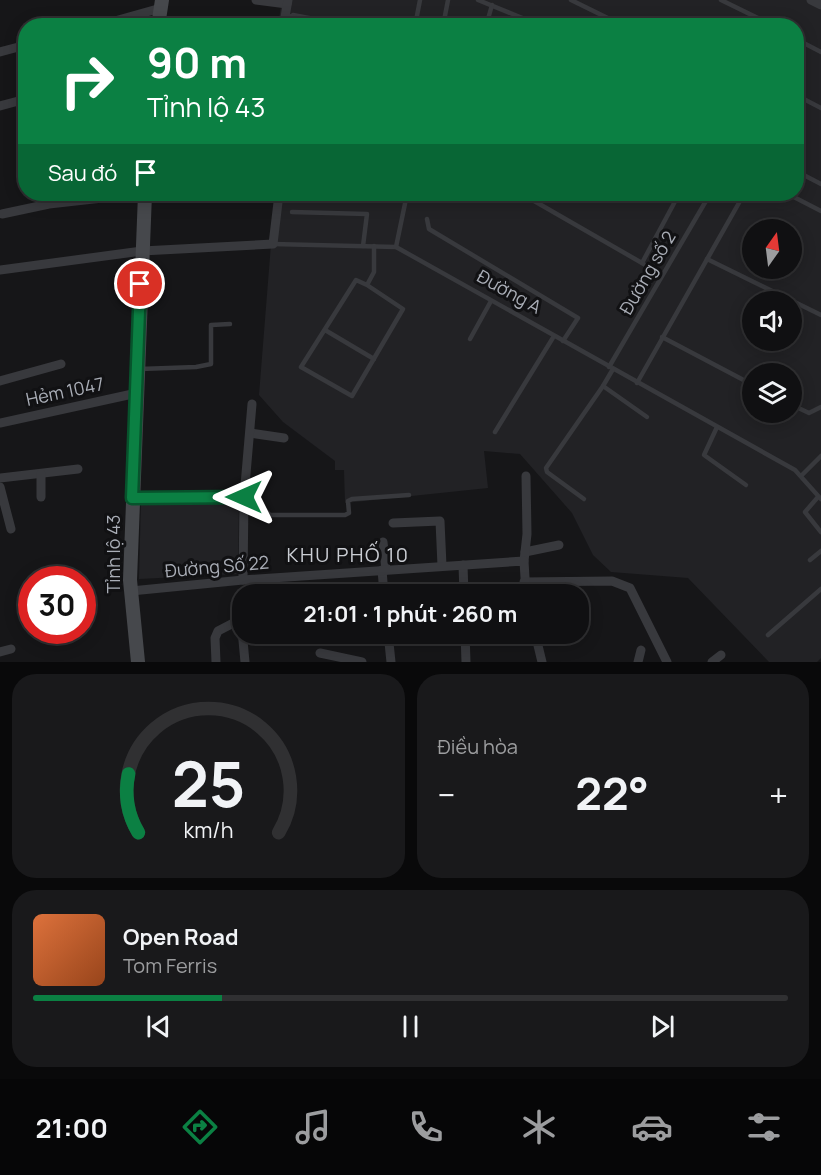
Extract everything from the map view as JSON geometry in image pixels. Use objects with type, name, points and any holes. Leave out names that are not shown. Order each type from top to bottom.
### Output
[{"type":"main road","name":"Tỉnh lộ 43","points":[[137,662],[131,591],[132,498],[145,201]]},
{"type":"street","points":[[256,0],[287,2],[287,18]]},
{"type":"street","points":[[811,0],[821,5]]},
{"type":"street","points":[[120,18],[161,4]]},
{"type":"street","points":[[0,52],[18,47]]},
{"type":"street","points":[[0,106],[18,101]]},
{"type":"street","points":[[2,214],[82,201]]},
{"type":"street","points":[[273,244],[278,201]]},
{"type":"street","name":"Đường A","points":[[0,270],[142,251],[273,244]]},
{"type":"street","points":[[0,381],[61,363]]},
{"type":"street","name":"Hẻm 1047","points":[[0,423],[137,393]]},
{"type":"street","points":[[247,584],[244,501],[252,404]]},
{"type":"street","points":[[250,433],[284,438]]},
{"type":"street","points":[[0,478],[78,469]]},
{"type":"street","points":[[41,474],[41,497]]},
{"type":"street","points":[[526,476],[524,582],[612,581],[630,588],[668,662]]},
{"type":"street","points":[[0,487],[11,529]]},
{"type":"street","points":[[132,498],[244,501]]},
{"type":"street","points":[[393,523],[440,521],[442,566]]},
{"type":"street","points":[[383,542],[384,584]]},
{"type":"street","name":"Đường Số 22","points":[[131,591],[246,580],[463,565],[524,556],[559,545]]},
{"type":"street","points":[[463,565],[464,584]]},
{"type":"street","points":[[216,662],[217,633],[232,624]]},
{"type":"street","points":[[244,644],[245,662]]},
{"type":"street","points":[[389,644],[391,662]]},
{"type":"street","points":[[465,644],[466,662]]},
{"type":"street","points":[[538,644],[542,662]]},
{"type":"street","points":[[0,652],[11,649]]},
{"type":"street","points":[[638,662],[641,650]]},
{"type":"street","points":[[320,653],[362,662]]},
{"type":"street","points":[[712,662],[721,655]]},
{"type":"lane","points":[[417,18],[420,0]]},
{"type":"lane","points":[[445,18],[448,0]]},
{"type":"lane","points":[[478,0],[523,18]]},
{"type":"lane","points":[[571,0],[608,18]]},
{"type":"lane","points":[[721,0],[758,18]]},
{"type":"lane","points":[[488,18],[492,5]]},
{"type":"lane","points":[[804,43],[821,52]]},
{"type":"lane","points":[[804,99],[821,108]]},
{"type":"lane","points":[[804,175],[821,184]]},
{"type":"lane","points":[[396,247],[406,201]]},
{"type":"lane","points":[[534,201],[661,276]]},
{"type":"lane","points":[[642,263],[675,201]]},
{"type":"lane","name":"Đường số 2","points":[[584,499],[547,472],[546,468],[603,386],[661,276],[706,201]]},
{"type":"lane","points":[[637,382],[740,201]]},
{"type":"lane","points":[[802,201],[821,211]]},
{"type":"lane","points":[[292,212],[367,214],[363,246]]},
{"type":"lane","points":[[428,219],[429,229],[578,318],[563,341]]},
{"type":"lane","name":"Đường A","points":[[273,244],[396,247],[795,470],[820,498]]},
{"type":"lane","points":[[367,285],[374,272],[374,246]]},
{"type":"lane","points":[[707,259],[821,315]]},
{"type":"lane","points":[[356,280],[403,309],[352,396],[301,367],[325,330],[356,280]]},
{"type":"lane","points":[[470,339],[491,301]]},
{"type":"lane","points":[[138,369],[196,367],[211,364],[211,325],[230,324]]},
{"type":"lane","points":[[325,330],[374,359]]},
{"type":"lane","points":[[495,432],[554,336]]},
{"type":"lane","points":[[662,337],[742,379]]},
{"type":"lane","points":[[603,386],[647,417]]},
{"type":"lane","points":[[802,410],[809,413],[821,407]]},
{"type":"lane","points":[[717,427],[704,455],[746,485]]},
{"type":"lane","points":[[801,476],[821,456]]},
{"type":"lane","points":[[244,501],[262,507],[270,515],[345,515],[349,513],[348,501],[352,499],[409,495]]},
{"type":"lane","points":[[820,498],[805,512],[821,532]]},
{"type":"lane","points":[[810,560],[821,551]]},
{"type":"lane","points":[[768,635],[821,589]]},
{"type":"shaded area","points":[[282,0],[821,0],[821,658],[817,662],[769,662],[688,578],[611,572],[593,555],[572,513],[520,454],[484,451],[488,488],[345,503],[344,470],[335,470],[335,461],[283,422],[259,395],[274,201],[804,201],[804,18],[279,18]]},
{"type":"shaded area","points":[[141,499],[239,501],[238,574],[139,579]]},
{"type":"district","name":"KHU PHỐ 10","points":[[348,555]]},
{"type":"route","points":[[140,284],[132,498],[244,497]]}]
